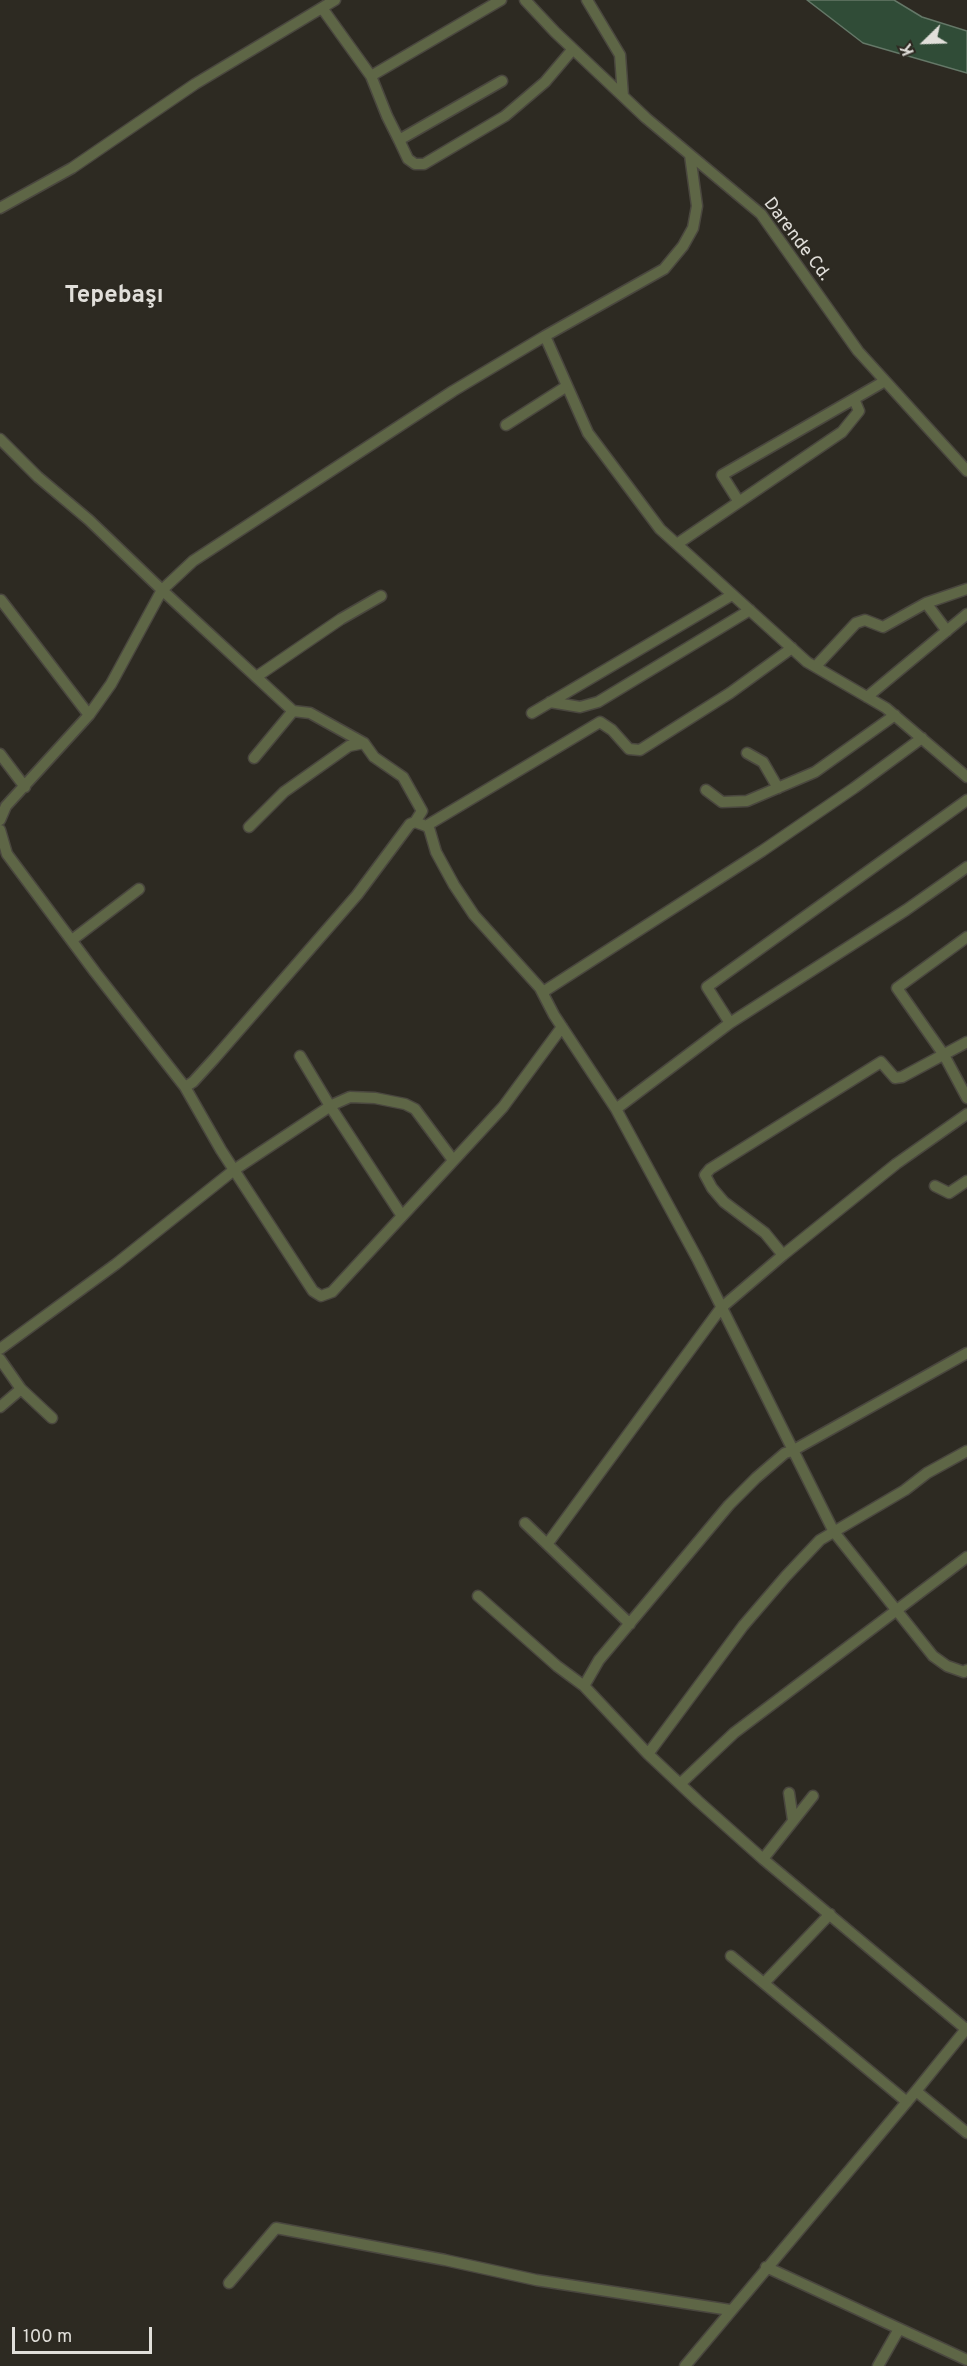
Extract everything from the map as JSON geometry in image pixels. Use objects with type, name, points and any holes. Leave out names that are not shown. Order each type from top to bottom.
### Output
[{"type":"street","points":[[0,208],[72,168],[195,84],[335,0]]},
{"type":"street","points":[[371,76],[501,0]]},
{"type":"street","name":"Darende Cd.","points":[[525,0],[623,96],[761,214],[858,351],[967,471]]},
{"type":"street","points":[[587,0],[620,55],[623,96]]},
{"type":"street","points":[[322,8],[371,76],[387,117],[408,159],[415,164],[424,164],[506,116],[545,81],[573,49]]},
{"type":"street","points":[[399,140],[502,81]]},
{"type":"street","points":[[0,820],[6,806],[89,715],[111,684],[162,591],[193,561],[453,392],[664,268],[683,246],[693,228],[697,206],[690,155]]},
{"type":"street","points":[[545,336],[588,433],[660,529],[792,648],[816,666],[895,715],[967,777]]},
{"type":"street","points":[[739,502],[722,475],[885,381]]},
{"type":"street","points":[[506,425],[567,386]]},
{"type":"street","points":[[677,544],[842,432],[859,411],[854,399]]},
{"type":"street","points":[[0,440],[38,477],[90,520],[162,591],[293,711],[310,713],[364,743],[374,757],[403,777],[422,811],[421,824]]},
{"type":"street","points":[[816,666],[856,623],[865,620],[882,627],[926,603],[967,589]]},
{"type":"street","points":[[531,713],[732,594]]},
{"type":"street","points":[[256,677],[341,619],[381,596]]},
{"type":"street","points":[[1,600],[89,715]]},
{"type":"street","points":[[926,603],[946,631]]},
{"type":"street","points":[[549,702],[580,707],[598,702],[750,610]]},
{"type":"street","points":[[867,697],[967,614]]},
{"type":"street","points":[[421,824],[600,723],[612,730],[629,749],[640,750],[730,693],[792,648]]},
{"type":"street","points":[[254,758],[293,711]]},
{"type":"street","points":[[706,790],[722,802],[747,801],[815,772],[895,715]]},
{"type":"street","points":[[543,992],[762,851],[922,738]]},
{"type":"street","points":[[249,827],[284,792],[349,746],[364,743]]},
{"type":"street","points":[[747,753],[763,762],[778,788]]},
{"type":"street","points":[[0,754],[25,787]]},
{"type":"street","points":[[730,1023],[707,987],[967,800]]},
{"type":"street","points":[[185,1087],[194,1082],[357,895],[410,824],[421,824],[429,828],[444,867],[474,915],[543,992],[562,1027],[616,1109],[698,1260],[834,1532],[933,1656],[947,1666],[964,1672],[967,1670]]},
{"type":"street","points":[[0,830],[4,857],[72,940],[185,1087],[234,1170],[313,1291],[321,1296],[332,1292],[503,1107],[562,1027]]},
{"type":"street","points":[[616,1109],[730,1023],[906,910],[967,867]]},
{"type":"street","points":[[72,940],[138,889]]},
{"type":"street","points":[[967,937],[897,988],[944,1055],[967,1098]]},
{"type":"street","points":[[783,1254],[765,1233],[724,1202],[712,1188],[705,1175],[710,1168],[881,1062],[894,1078],[902,1077],[967,1042]]},
{"type":"street","points":[[300,1056],[402,1216]]},
{"type":"street","points":[[0,1349],[116,1264],[234,1170],[330,1106],[350,1097],[375,1098],[405,1104],[415,1109],[453,1160]]},
{"type":"street","points":[[548,1543],[722,1308],[783,1254],[896,1164],[967,1114]]},
{"type":"street","points":[[935,1186],[949,1192],[967,1181]]},
{"type":"street","points":[[584,1686],[599,1660],[729,1505],[756,1478],[785,1453],[967,1353]]},
{"type":"street","points":[[0,1359],[21,1389],[52,1418]]},
{"type":"street","points":[[0,1407],[21,1389]]},
{"type":"street","points":[[648,1754],[743,1626],[820,1540],[905,1490],[927,1473],[967,1451]]},
{"type":"street","points":[[525,1523],[630,1624]]},
{"type":"street","points":[[680,1784],[734,1733],[967,1557]]},
{"type":"street","points":[[478,1596],[557,1666],[584,1686],[648,1754],[763,1859],[967,2029],[685,2366]]},
{"type":"street","points":[[789,1794],[793,1820]]},
{"type":"street","points":[[763,1859],[813,1796]]},
{"type":"street","points":[[764,1983],[830,1914]]},
{"type":"street","points":[[731,1956],[907,2102]]},
{"type":"street","points":[[916,2091],[967,2133]]},
{"type":"street","points":[[230,2283],[276,2229],[446,2260],[536,2280],[730,2310]]},
{"type":"street","points":[[766,2267],[967,2360]]},
{"type":"street","points":[[878,2366],[899,2329]]},
{"type":"shaded area","points":[[807,0],[894,0],[922,17],[967,31],[967,73],[863,43]]},
{"type":"district","name":"Tepebaşı","points":[[114,297]]}]
